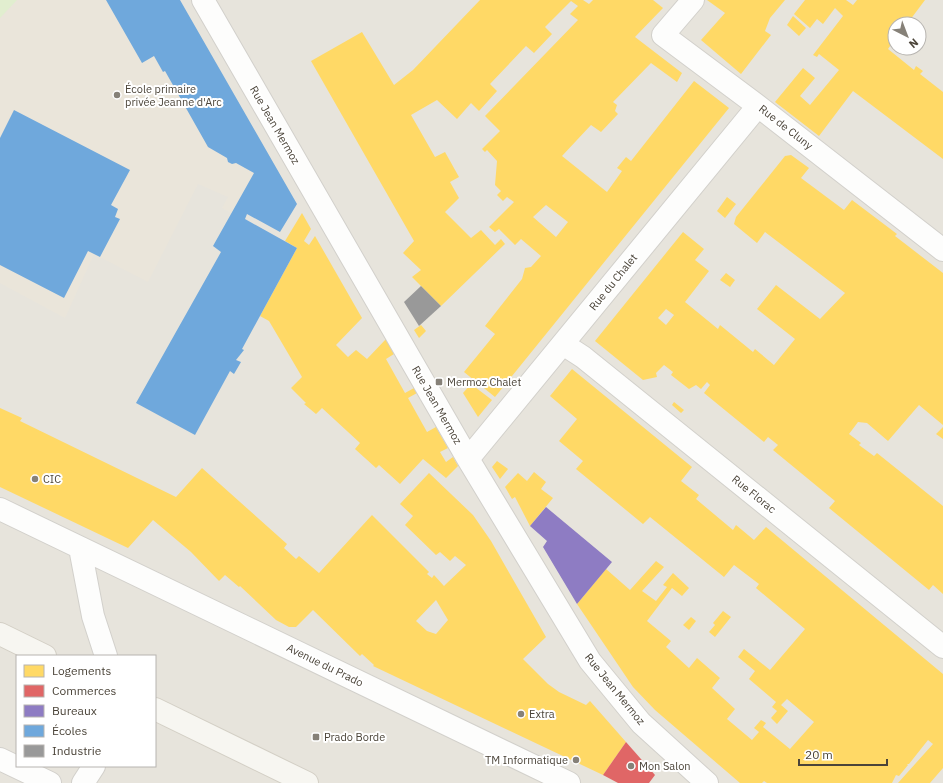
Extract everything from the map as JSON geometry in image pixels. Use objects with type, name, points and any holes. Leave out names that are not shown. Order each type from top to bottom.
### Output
[{"type":"main road","points":[[0,634],[43,655]]},
{"type":"main road","points":[[156,709],[307,783]]},
{"type":"street","name":"Rue Jean Mermoz","points":[[202,0],[468,459],[590,661],[641,723],[707,783]]},
{"type":"street","name":"Rue de Cluny","points":[[693,0],[663,35],[758,106],[943,250]]},
{"type":"street","name":"Rue du Chalet","points":[[468,459],[758,106]]},
{"type":"street","name":"Rue Florac","points":[[563,344],[583,357],[943,647]]},
{"type":"street","name":"Avenue du Prado","points":[[0,509],[570,783]]},
{"type":"street","points":[[80,548],[93,616],[106,655]]},
{"type":"street","points":[[0,759],[16,767]]},
{"type":"street","points":[[17,767],[50,783]]},
{"type":"street","points":[[83,783],[93,767]]},
{"type":"shaded area","points":[[0,0],[943,0],[943,783],[0,783]]},
{"type":"shaded area","name":"École primaire privée Jeanne d'Arc","points":[[17,0],[180,0],[289,189],[255,171],[232,213],[222,208],[228,197],[198,184],[148,282],[94,254],[65,318],[0,283],[0,18]]},
{"type":"green space","points":[[0,0],[17,0],[0,18]]},
{"type":"building: Logements","points":[[480,0],[583,0],[589,4],[593,0],[653,0],[663,8],[635,37],[682,73],[677,82],[651,63],[613,102],[617,105],[615,111],[618,114],[601,132],[591,125],[562,156],[607,192],[622,171],[617,168],[626,157],[631,161],[694,81],[729,108],[495,397],[464,372],[495,334],[485,326],[522,279],[525,268],[531,267],[541,256],[521,239],[515,245],[499,229],[495,232],[489,227],[514,202],[507,197],[503,201],[497,195],[501,191],[495,185],[497,161],[487,150],[485,152],[482,149],[500,131],[485,116],[578,20],[570,14],[578,6],[571,1],[545,27],[552,34],[534,53],[526,46],[490,84],[497,91],[479,111],[471,103],[457,119],[437,100],[411,115],[435,157],[445,152],[459,177],[450,182],[459,198],[445,212],[471,238],[481,230],[495,245],[501,239],[505,244],[441,306],[412,277],[421,270],[403,253],[414,241],[311,61],[362,32],[394,85],[413,70]],"holes":[[[546,205],[568,222],[556,237],[533,217]]]},
{"type":"building: Logements","points":[[707,0],[785,0],[770,18],[765,31],[771,35],[741,74],[701,40],[725,13]]},
{"type":"building: Logements","points":[[805,0],[846,0],[853,5],[857,0],[925,0],[913,16],[887,16],[887,56],[897,56],[914,70],[916,66],[923,71],[920,74],[943,92],[943,159],[853,91],[819,136],[775,102],[803,68],[815,78],[800,96],[810,105],[839,70],[819,54],[817,57],[813,55],[843,16],[835,8],[823,24],[817,19],[810,28],[794,14]]},
{"type":"building: Logements","points":[[793,16],[806,28],[799,36],[787,25]]},
{"type":"building: Logements","points":[[791,155],[809,168],[801,178],[844,210],[852,200],[897,234],[895,236],[943,273],[943,425],[919,405],[888,441],[867,423],[858,422],[849,434],[861,443],[859,445],[874,456],[877,453],[943,506],[943,594],[933,585],[929,590],[829,508],[835,501],[773,450],[778,445],[768,437],[764,442],[704,393],[710,385],[707,382],[701,389],[696,385],[689,389],[671,375],[673,372],[664,365],[656,373],[657,377],[643,380],[595,341],[683,232],[704,249],[695,260],[709,271],[685,302],[718,329],[720,325],[753,352],[755,349],[774,365],[795,339],[757,309],[776,285],[820,319],[845,293],[765,232],[757,243],[734,224],[736,217],[785,156]],"holes":[[[666,309],[674,315],[666,325],[658,318]]]},
{"type":"building: Logements","points":[[727,197],[736,204],[725,218],[717,211]]},
{"type":"building: Logements","points":[[302,213],[311,229],[304,241],[309,245],[315,236],[362,318],[336,345],[348,357],[356,350],[367,359],[386,339],[394,354],[386,359],[405,393],[414,388],[417,393],[408,398],[427,432],[436,427],[448,448],[440,452],[446,462],[453,457],[458,466],[446,478],[423,459],[400,484],[379,465],[376,468],[355,449],[360,443],[322,408],[316,414],[304,404],[306,403],[291,388],[302,377],[269,321],[260,316],[297,248],[285,241]]},
{"type":"building: Logements","points":[[726,273],[735,280],[730,287],[720,280]]},
{"type":"building: Logements","points":[[421,325],[426,331],[419,338],[414,330]]},
{"type":"building: Logements","points":[[572,369],[692,467],[681,481],[699,495],[696,499],[733,530],[736,525],[754,540],[766,527],[943,674],[943,768],[930,783],[898,783],[933,744],[928,740],[909,764],[907,764],[908,765],[899,776],[896,775],[892,783],[767,783],[764,781],[762,783],[740,783],[655,710],[633,687],[577,604],[606,569],[630,590],[656,561],[664,567],[642,591],[656,601],[667,587],[663,585],[673,573],[689,588],[682,596],[672,588],[647,621],[671,641],[666,647],[689,668],[697,658],[720,678],[712,688],[735,709],[727,719],[752,740],[759,732],[754,728],[761,720],[766,723],[763,727],[790,749],[814,722],[787,699],[781,705],[788,711],[777,724],[771,718],[777,711],[772,707],[776,702],[749,679],[755,671],[738,657],[744,649],[770,670],[805,629],[756,588],[759,584],[734,565],[724,577],[650,517],[643,524],[576,469],[583,461],[559,441],[577,419],[550,396]]},
{"type":"building: Logements","points":[[471,384],[492,400],[478,417],[463,393]]},
{"type":"building: Logements","points":[[674,402],[684,410],[681,413],[672,405]]},
{"type":"building: Logements","points":[[0,408],[22,418],[20,421],[176,497],[202,468],[287,544],[284,548],[296,559],[299,556],[319,573],[372,515],[429,572],[427,574],[432,578],[434,575],[444,586],[466,565],[455,556],[450,561],[440,552],[436,555],[405,525],[413,516],[400,504],[429,473],[473,515],[491,541],[546,637],[523,659],[548,684],[559,692],[586,705],[590,701],[626,742],[603,775],[373,666],[374,665],[362,654],[360,656],[313,610],[296,627],[289,627],[276,620],[240,586],[239,587],[225,575],[219,581],[191,552],[153,520],[128,548],[0,487]],"holes":[[[436,600],[448,620],[436,634],[427,631],[416,621]]]},
{"type":"building: Logements","points":[[943,427],[943,439],[936,434]]},
{"type":"building: Logements","points":[[497,461],[508,469],[500,479],[492,467]]},
{"type":"building: Logements","points":[[534,472],[546,482],[541,489],[553,498],[530,526],[515,497],[512,499],[505,487],[518,473],[527,481]]},
{"type":"building: Logements","points":[[723,611],[731,617],[715,637],[709,632],[715,625],[713,623]]},
{"type":"building: Logements","points":[[691,617],[696,621],[689,630],[683,625]]},
{"type":"building: Commerces","points":[[626,742],[655,775],[649,783],[618,783],[603,775]]},
{"type":"building: Bureaux","points":[[546,507],[612,562],[577,604],[543,547],[547,541],[530,526]]},
{"type":"building: Écoles","points":[[106,0],[180,0],[297,204],[280,232],[247,214],[245,219],[297,248],[242,349],[244,350],[236,360],[241,362],[234,374],[230,371],[195,435],[136,403],[221,252],[213,246],[254,173],[236,163],[232,164],[228,162],[227,158],[208,147],[165,71],[163,72],[154,56],[142,63]]},
{"type":"building: Écoles","points":[[14,110],[130,170],[111,205],[118,209],[115,217],[120,219],[100,257],[88,251],[64,298],[0,265],[0,138]]},
{"type":"building: Industrie","points":[[421,286],[441,306],[419,326],[404,302]]},
{"type":"place","name":"École primaire privée Jeanne d'Arc","points":[[117,95]]},
{"type":"place","name":"Mermoz Chalet","points":[[439,382]]},
{"type":"place","name":"CIC","points":[[35,479]]},
{"type":"place","name":"Extra","points":[[521,714]]},
{"type":"place","name":"Prado Borde","points":[[316,737]]},
{"type":"place","name":"TM Informatique","points":[[576,760]]},
{"type":"place","name":"Mon Salon","points":[[631,766]]}]
